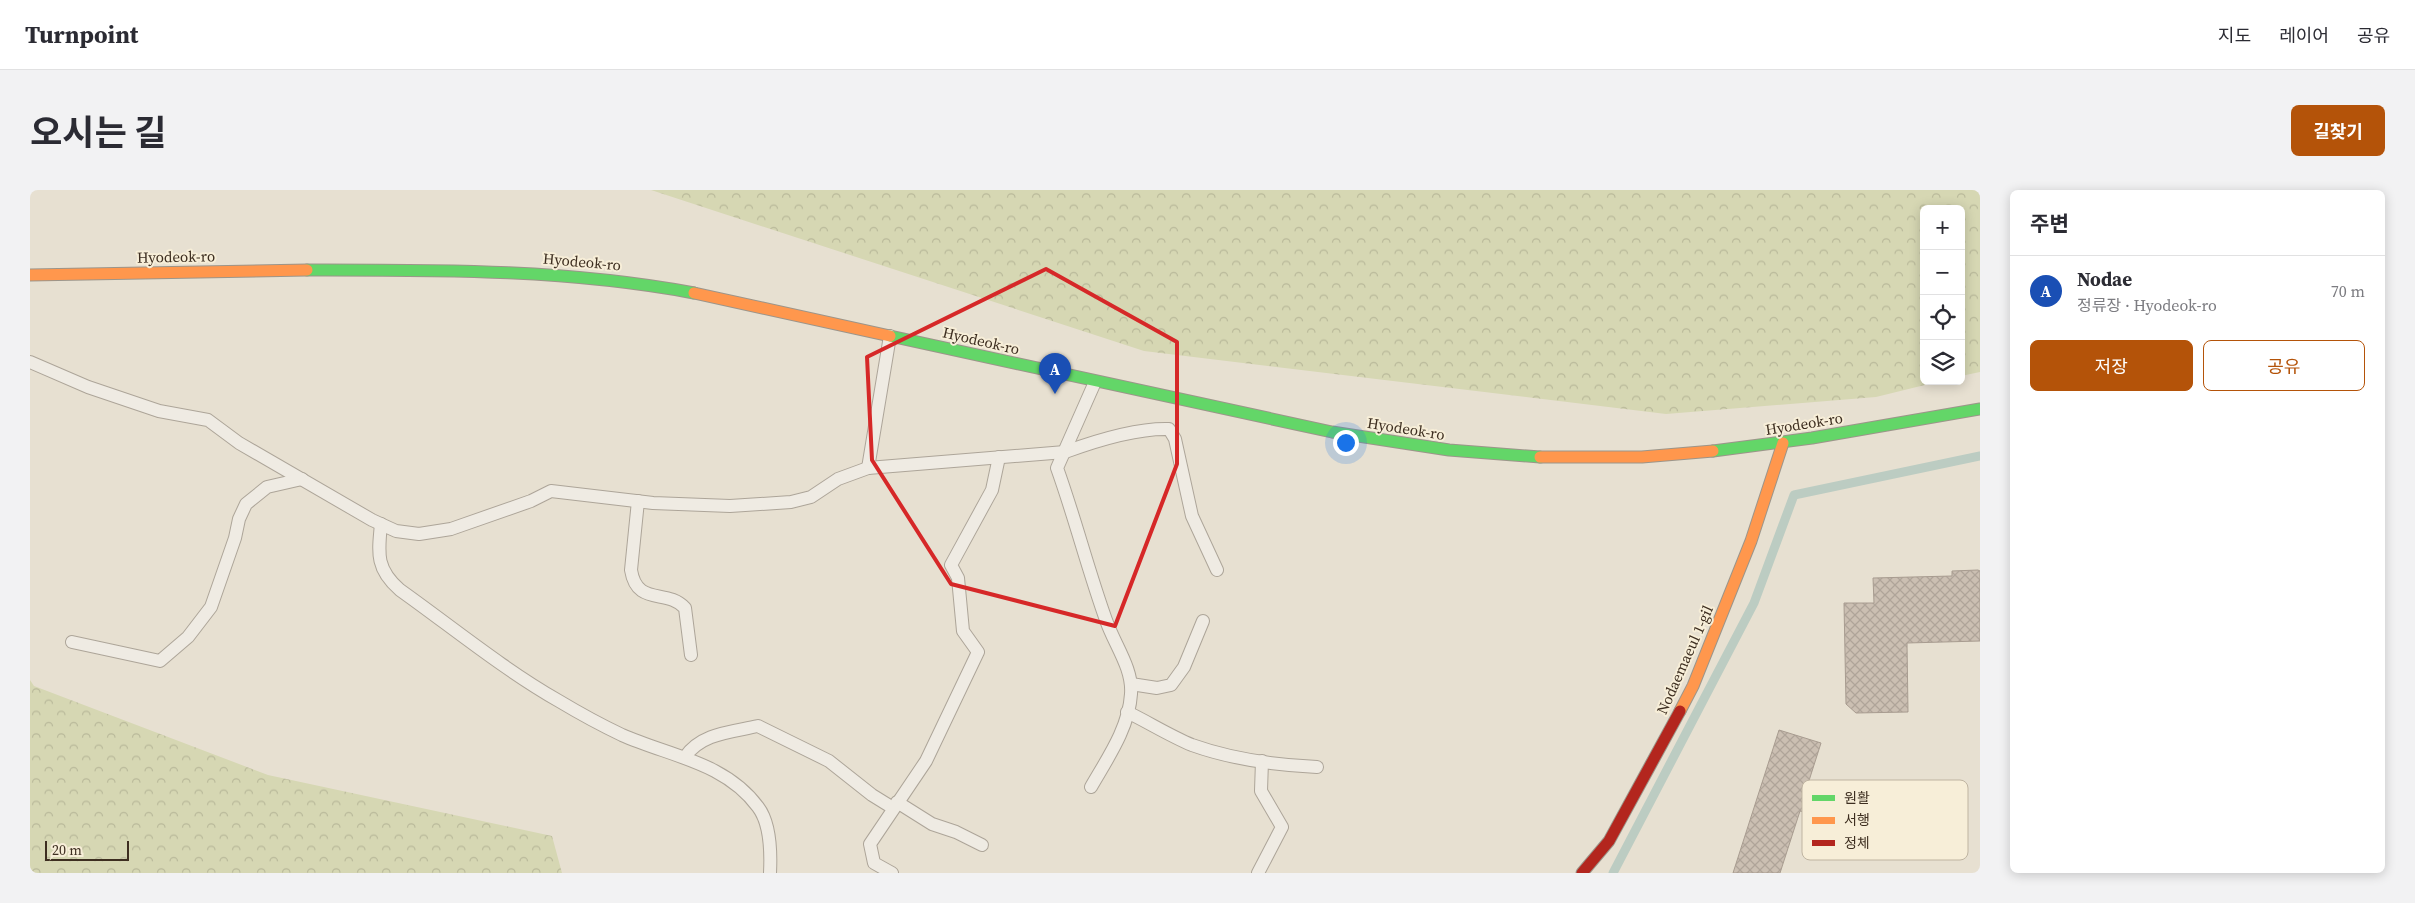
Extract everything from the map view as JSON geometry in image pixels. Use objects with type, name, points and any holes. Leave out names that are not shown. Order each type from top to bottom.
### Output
[{"type":"main road","name":"Hyodeok-ro","points":[[30,275],[301,269],[478,270],[554,274],[629,282],[717,296],[1312,429],[1433,450],[1530,457],[1596,458],[1783,443],[1980,409]]},
{"type":"main road","name":"Nodaemaeul 1-gil","points":[[1582,873],[1609,841],[1693,686],[1752,542],[1783,443]]},
{"type":"lane","points":[[868,468],[890,336]]},
{"type":"lane","points":[[30,362],[88,387],[159,411],[208,420],[239,443],[381,524],[396,530],[419,534],[452,529],[531,501],[551,491],[638,501],[730,506],[791,502],[811,497],[838,479],[868,468],[1065,452],[1089,443],[1157,429],[1169,430],[1175,439],[1192,516],[1217,570]]},
{"type":"lane","points":[[1091,787],[1119,738],[1131,696],[1131,684],[1125,663],[1106,620],[1057,468],[1095,382]]},
{"type":"lane","points":[[892,873],[874,863],[870,844],[926,761],[978,652],[963,631],[958,578],[951,566],[992,490],[999,457]]},
{"type":"lane","points":[[72,642],[160,661],[188,637],[211,606],[236,538],[239,519],[246,504],[267,487],[302,479]]},
{"type":"lane","points":[[638,501],[631,570],[632,580],[642,592],[674,601],[685,608],[692,655]]},
{"type":"lane","points":[[381,524],[378,556],[385,574],[400,590],[529,683],[560,702],[623,735],[685,757],[714,770],[735,784],[758,807],[767,831],[771,856],[770,873]]},
{"type":"lane","points":[[1131,684],[1157,688],[1171,685],[1184,667],[1203,621]]},
{"type":"lane","points":[[1127,712],[1191,744],[1219,753],[1262,761],[1317,767]]},
{"type":"lane","points":[[685,757],[692,746],[702,740],[758,726],[829,761],[872,795],[932,824],[956,832],[982,845]]},
{"type":"lane","points":[[1258,873],[1282,827],[1261,791],[1262,761]]},
{"type":"highlighted area","points":[[1046,269],[1177,342],[1177,464],[1115,626],[951,584],[872,460],[867,357]]},
{"type":"green space","points":[[651,190],[1980,190],[1980,372],[1965,375],[1965,205],[1920,205],[1920,385],[1925,385],[1876,397],[1666,414],[1144,351]]},
{"type":"green space","points":[[30,680],[34,686],[268,775],[552,836],[562,873],[30,873]]},
{"type":"building","points":[[1952,571],[1980,571],[1980,641],[1907,643],[1908,712],[1856,713],[1846,704],[1844,603],[1874,603],[1873,578],[1952,576]]},
{"type":"building","points":[[1779,730],[1821,743],[1809,780],[1802,780],[1802,812],[1800,811],[1780,873],[1733,873]]},
{"type":"waterway","points":[[1613,873],[1754,603],[1794,495],[1980,456]]},
{"type":"traffic: fast","points":[[307,270],[501,272],[598,279],[694,293]]},
{"type":"traffic: fast","points":[[890,336],[1332,432],[1449,450],[1540,457]]},
{"type":"traffic: fast","points":[[1713,451],[1812,438],[1980,409]]},
{"type":"traffic: slow","points":[[30,275],[307,270]]},
{"type":"traffic: slow","points":[[694,293],[890,336]]},
{"type":"traffic: slow","points":[[1680,711],[1693,686],[1751,541],[1783,443]]},
{"type":"traffic: slow","points":[[1540,457],[1642,457],[1713,451]]},
{"type":"traffic: jam","points":[[1582,873],[1609,841],[1680,711]]},
{"type":"place","name":"Nodae","points":[[1055,394]]}]
